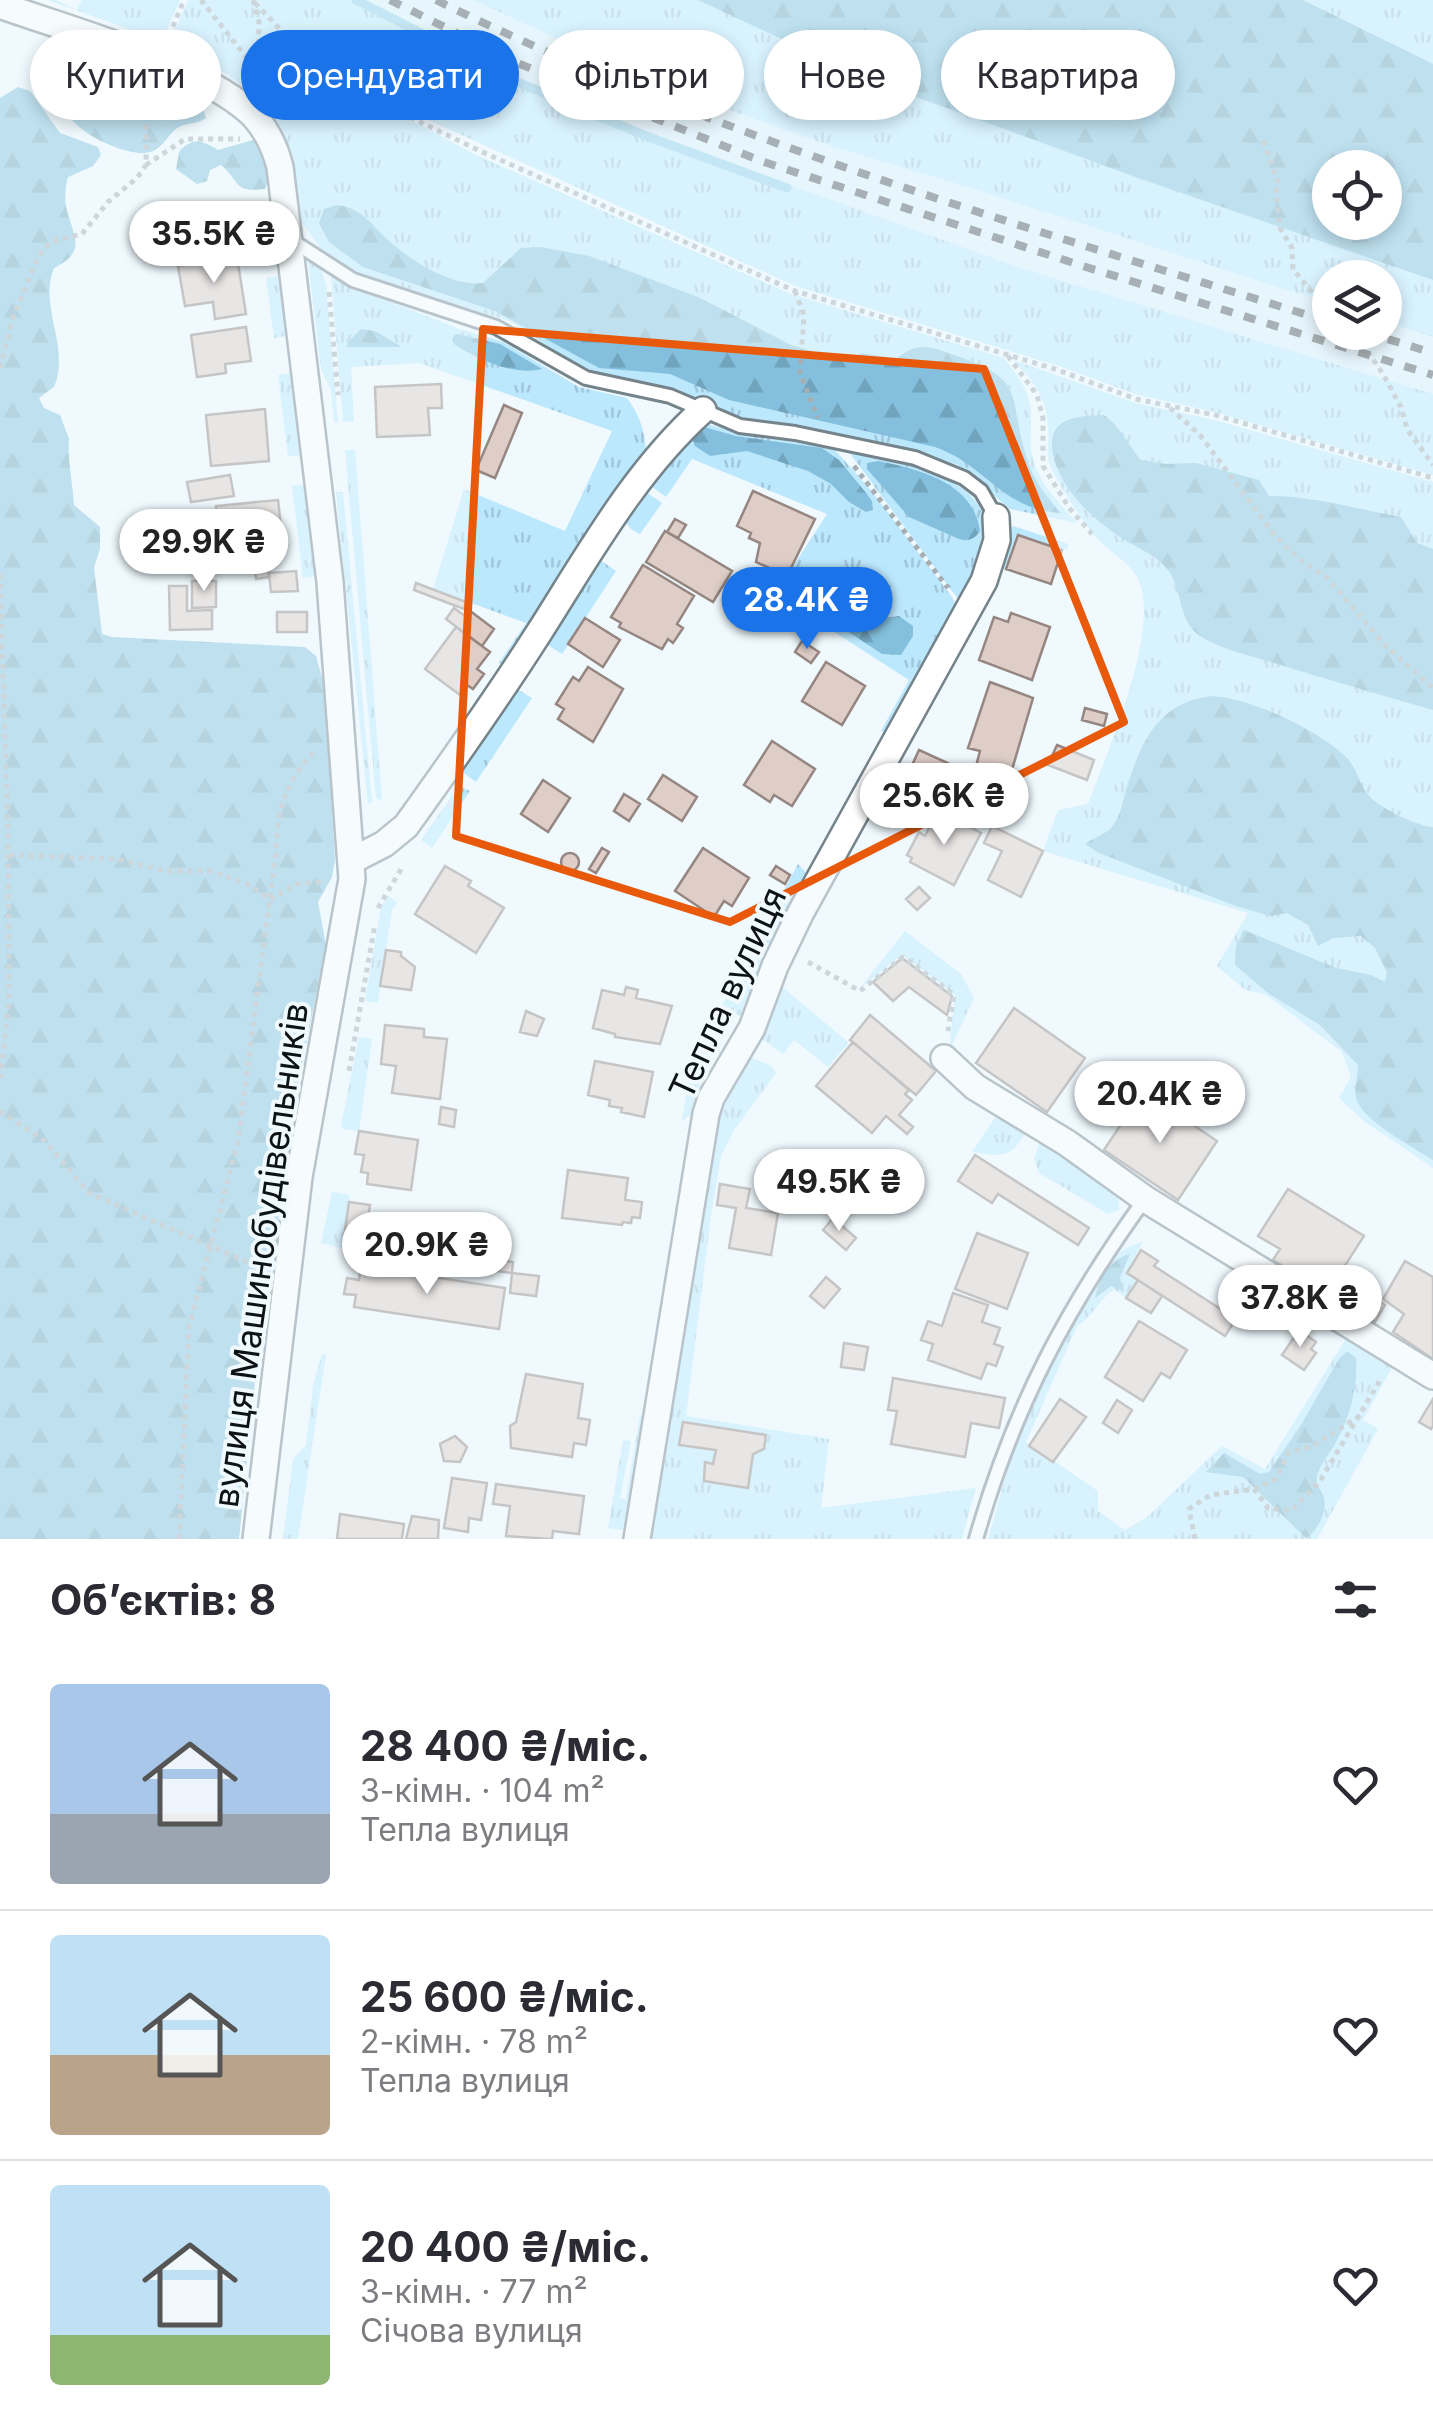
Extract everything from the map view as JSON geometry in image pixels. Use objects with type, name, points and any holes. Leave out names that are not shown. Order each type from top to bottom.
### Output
[{"type":"street","points":[[0,5],[70,30]]},
{"type":"street","name":"вулиця Машинобудівельників","points":[[256,1539],[298,1176],[352,870],[328,564],[280,167],[263,120]]},
{"type":"street","points":[[352,870],[406,826],[503,689],[612,518],[676,434],[703,410]]},
{"type":"street","name":"Тепла вулиця","points":[[637,1539],[706,1114],[752,1028],[783,949],[833,853],[984,581],[997,540],[996,517]]},
{"type":"street","points":[[944,1058],[975,1087],[1067,1143],[1145,1198],[1433,1376]]},
{"type":"lane","points":[[286,237],[353,280],[496,326],[586,378],[670,396],[740,426],[795,433],[915,458],[964,478],[981,491],[996,517]]},
{"type":"lane","points":[[976,1539],[1015,1421],[1048,1350],[1091,1274],[1145,1198]]},
{"type":"path","points":[[172,30],[184,0]]},
{"type":"path","points":[[201,0],[241,51]]},
{"type":"path","points":[[254,2],[259,30]]},
{"type":"path","points":[[254,2],[281,30]]},
{"type":"path","points":[[146,165],[147,120]]},
{"type":"path","points":[[0,368],[14,314],[38,257],[50,242],[82,234],[146,165],[184,139],[236,140],[260,120]]},
{"type":"path","points":[[419,120],[795,291],[1170,408],[1215,416],[1433,478]]},
{"type":"path","points":[[1263,141],[1278,184],[1279,219],[1292,248],[1293,269],[1312,292]]},
{"type":"path","points":[[1365,350],[1384,374],[1408,430],[1433,464]]},
{"type":"path","points":[[1006,354],[1037,395],[1043,418],[1043,466],[1070,509],[1092,534]]},
{"type":"path","points":[[1170,408],[1200,435],[1276,537],[1327,578],[1386,646],[1433,688]]},
{"type":"path","points":[[0,574],[9,1002],[0,1082]]},
{"type":"path","points":[[180,1539],[189,1327],[238,1141],[278,810],[310,756],[330,739],[343,738]]},
{"type":"path","points":[[8,854],[117,858],[166,871],[211,871],[250,886],[270,900]]},
{"type":"path","points":[[270,900],[296,884],[352,870]]},
{"type":"path","points":[[783,949],[860,991],[903,957],[954,996],[944,1058]]},
{"type":"path","points":[[0,1111],[46,1141],[89,1193],[263,1269],[288,1270]]},
{"type":"path","points":[[1254,1489],[1268,1508],[1291,1511],[1320,1481],[1396,1353]]},
{"type":"path","points":[[1194,1539],[1190,1509],[1210,1495],[1254,1489],[1276,1479],[1288,1453],[1312,1446],[1362,1414]]},
{"type":"highlighted area","points":[[483,329],[984,369],[1124,722],[730,922],[456,836]]},
{"type":"shaded area","points":[[363,0],[473,0],[539,30],[539,87],[519,79],[519,30],[422,30]]},
{"type":"shaded area","points":[[744,115],[1312,298],[1312,350],[1402,350],[1402,327],[1433,337],[1433,394],[1021,268],[615,120],[744,120]]},
{"type":"green space","points":[[48,0],[76,10],[82,0],[180,0],[167,30],[131,30]]},
{"type":"green space","points":[[188,0],[363,0],[422,30],[241,30],[241,85],[221,71],[221,30],[175,30]]},
{"type":"green space","points":[[473,0],[1433,0],[1433,337],[1402,327],[1402,260],[1312,260],[1312,298],[744,115],[744,30],[539,30]]},
{"type":"green space","points":[[698,0],[1303,0],[1433,64],[1433,280],[1402,269],[1402,260],[1375,260],[1317,240],[1402,240],[1402,150],[1312,150],[1312,238],[979,120],[1175,120],[1175,30],[941,30],[941,106],[921,99],[921,30],[764,31]]},
{"type":"green space","points":[[519,79],[539,87],[539,120],[615,120],[1021,268],[1433,394],[1433,475],[1215,412],[1138,395],[1056,365],[795,286],[428,120],[519,120]]},
{"type":"green space","points":[[18,87],[30,91],[30,120],[51,120],[60,133],[98,147],[101,155],[93,166],[68,177],[65,203],[76,244],[71,256],[54,268],[50,283],[58,372],[54,387],[39,398],[44,408],[60,415],[69,439],[74,505],[100,527],[100,548],[94,568],[102,634],[305,647],[316,656],[325,689],[335,860],[332,877],[318,902],[326,945],[298,1085],[288,1108],[278,1231],[258,1351],[239,1539],[0,1539],[0,98]]},
{"type":"green space","points":[[202,120],[177,128],[158,148],[146,153],[108,144],[74,122]]},
{"type":"green space","points":[[276,120],[411,120],[474,154],[791,294],[1004,358],[1028,398],[1036,468],[1077,523],[1010,509],[958,465],[886,443],[723,414],[678,389],[610,379],[569,360],[510,321],[355,275],[324,253],[301,221],[293,157]]},
{"type":"green space","points":[[253,140],[267,162],[265,189],[242,188],[221,165],[210,170],[207,181],[197,184],[176,169],[179,152],[194,142],[218,150]]},
{"type":"green space","points":[[337,205],[360,213],[420,264],[458,281],[483,283],[521,248],[540,247],[589,256],[698,297],[791,345],[847,361],[862,353],[896,359],[914,348],[925,347],[974,362],[1005,382],[1033,474],[1060,513],[1023,503],[935,447],[729,400],[670,374],[599,368],[495,311],[363,267],[329,242],[319,223],[324,209]]},
{"type":"green space","points":[[308,261],[321,269],[326,285],[338,422],[334,422],[331,390],[321,370]]},
{"type":"green space","points":[[331,274],[367,293],[503,342],[579,387],[627,398],[638,417],[646,453],[524,642],[503,665],[499,663],[526,623],[433,589],[464,489],[565,531],[612,431],[419,363],[351,367],[354,421],[343,422]]},
{"type":"green space","points":[[279,276],[286,336],[274,338],[266,278]]},
{"type":"green space","points":[[361,329],[375,331],[402,347],[347,347]]},
{"type":"green space","points":[[457,334],[500,344],[542,369],[520,370],[485,361],[454,344],[452,338]]},
{"type":"green space","points":[[1013,360],[1136,403],[1215,420],[1433,482],[1433,1168],[1364,1121],[1339,1098],[1351,1077],[1342,1052],[1265,994],[1245,990],[1217,966],[1248,913],[1043,851],[1058,810],[1088,804],[1131,685],[1144,619],[1142,591],[1133,571],[1094,535],[1056,478],[1048,459],[1048,425],[1041,397]]},
{"type":"green space","points":[[291,373],[301,455],[288,456],[278,375]]},
{"type":"green space","points":[[1104,415],[1141,460],[1196,463],[1259,480],[1269,496],[1401,517],[1417,543],[1433,549],[1433,710],[1216,645],[1192,629],[1167,569],[1099,521],[1076,499],[1059,472],[1052,444],[1057,428],[1070,419]]},
{"type":"green space","points":[[699,422],[834,449],[869,488],[952,597],[958,608],[889,734],[881,731],[909,680],[775,594],[827,514],[692,459],[666,497],[647,483]]},
{"type":"green space","points":[[704,427],[736,436],[822,448],[839,460],[867,494],[873,510],[866,512],[849,502],[831,484],[808,471],[747,451],[710,456],[695,446],[692,438]]},
{"type":"green space","points":[[345,450],[355,450],[382,801],[376,798]]},
{"type":"green space","points":[[849,452],[919,468],[944,478],[964,490],[979,506],[987,526],[984,552],[961,603]]},
{"type":"green space","points":[[879,461],[927,474],[956,490],[975,514],[978,534],[962,540],[909,517],[867,469],[867,463]]},
{"type":"green space","points":[[305,485],[317,576],[303,578],[292,486]]},
{"type":"green space","points":[[643,490],[662,503],[640,534],[622,518]]},
{"type":"green space","points":[[336,492],[343,492],[372,802],[368,804]]},
{"type":"green space","points":[[1013,526],[1068,544],[1068,548],[1062,550],[1018,535],[1006,569],[990,565]]},
{"type":"green space","points":[[596,557],[616,571],[562,654],[543,642]]},
{"type":"green space","points":[[825,609],[857,622],[899,616],[913,626],[913,636],[901,655],[882,654],[829,619],[822,613]]},
{"type":"green space","points":[[514,687],[532,698],[476,782],[457,768]]},
{"type":"green space","points":[[1212,696],[1264,709],[1318,736],[1346,757],[1366,793],[1375,801],[1410,820],[1433,827],[1433,1160],[1389,1133],[1360,1107],[1356,1098],[1358,1065],[1320,1025],[1269,994],[1235,965],[1236,946],[1244,930],[1336,968],[1385,982],[1387,972],[1375,948],[1361,936],[1333,938],[1318,946],[1308,925],[1287,913],[1270,916],[1236,906],[1099,853],[1085,844],[1115,823],[1138,756],[1154,727],[1178,706]]},
{"type":"green space","points":[[459,786],[470,791],[432,848],[421,840]]},
{"type":"green space","points":[[798,864],[810,877],[745,1019],[722,1005]]},
{"type":"green space","points":[[388,896],[397,902],[392,910],[378,1003],[365,1001],[381,907]]},
{"type":"green space","points":[[905,931],[961,974],[974,998],[952,1045],[978,1072],[975,1077],[949,1051],[955,995],[902,955],[860,988]]},
{"type":"green space","points":[[779,984],[849,1043],[828,1067],[794,1040],[783,1054],[758,1036]]},
{"type":"green space","points":[[359,1037],[372,1039],[359,1131],[341,1126]]},
{"type":"green space","points":[[699,1048],[709,1055],[692,1113],[682,1121],[691,1062]]},
{"type":"green space","points":[[746,1055],[771,1066],[776,1073],[734,1130],[721,1156],[686,1416],[829,1439],[821,1508],[976,1488],[962,1539],[645,1539],[717,1109]]},
{"type":"green space","points":[[999,1112],[1027,1130],[1021,1140],[1005,1154],[972,1152]]},
{"type":"green space","points":[[1048,1141],[1118,1194],[1119,1210],[1108,1214],[1039,1173],[1034,1159],[1039,1144]]},
{"type":"green space","points":[[332,1192],[350,1195],[342,1248],[321,1243]]},
{"type":"green space","points":[[1143,1241],[1127,1272],[1138,1280],[1126,1298],[1114,1289],[1077,1326],[1026,1442],[1098,1491],[1098,1511],[1125,1530],[1146,1518],[1222,1446],[1265,1469],[1350,1332],[1394,1364],[1363,1420],[1378,1429],[1317,1539],[988,1539],[1010,1461],[1060,1339],[1106,1267],[1122,1250]]},
{"type":"green space","points":[[1130,1254],[1120,1277],[1123,1291],[1111,1286],[1095,1298],[1106,1270]]},
{"type":"green space","points":[[1347,1351],[1356,1358],[1352,1401],[1341,1432],[1318,1472],[1323,1515],[1306,1538],[1243,1477],[1206,1472],[1224,1453],[1260,1474],[1269,1472]]},
{"type":"green space","points":[[322,1354],[326,1354],[298,1539],[283,1539],[293,1459],[306,1445],[313,1386]]},
{"type":"green space","points":[[640,1415],[648,1418],[632,1526],[621,1530],[608,1528],[623,1440],[631,1441],[620,1498],[626,1499]]},
{"type":"building","points":[[237,257],[246,314],[215,319],[213,302],[185,306],[178,266]]},
{"type":"building","points":[[246,327],[251,361],[225,364],[226,373],[197,377],[191,335]]},
{"type":"building","points":[[441,384],[442,408],[428,408],[430,435],[377,437],[375,387]]},
{"type":"building","points":[[504,405],[522,413],[495,478],[476,470]]},
{"type":"building","points":[[265,409],[269,461],[211,466],[206,415]]},
{"type":"building","points":[[230,475],[234,496],[191,502],[187,482]]},
{"type":"building","points":[[753,491],[815,519],[787,576],[756,562],[760,543],[737,526]]},
{"type":"building","points":[[278,500],[284,554],[266,556],[269,577],[256,579],[255,570],[223,573],[216,506]]},
{"type":"building","points":[[675,519],[686,525],[678,538],[667,532]]},
{"type":"building","points":[[665,531],[732,571],[713,602],[646,562]]},
{"type":"building","points":[[1018,535],[1062,550],[1051,584],[1006,569]]},
{"type":"building","points":[[643,565],[694,596],[677,624],[683,628],[673,643],[668,639],[662,649],[619,627],[621,623],[611,617]]},
{"type":"building","points":[[296,571],[298,591],[271,592],[269,573]]},
{"type":"building","points":[[192,581],[216,581],[216,607],[192,608]]},
{"type":"building","points":[[416,583],[466,602],[464,609],[414,590]]},
{"type":"building","points":[[169,586],[187,586],[187,611],[212,610],[212,629],[170,630]]},
{"type":"building","points":[[454,608],[465,616],[469,610],[494,629],[482,646],[446,619]]},
{"type":"building","points":[[277,612],[307,612],[307,632],[277,632]]},
{"type":"building","points":[[1011,613],[1050,627],[1032,680],[979,660],[994,617],[1008,622]]},
{"type":"building","points":[[585,618],[620,640],[603,667],[568,644]]},
{"type":"building","points":[[456,627],[490,652],[477,669],[484,674],[473,689],[467,685],[460,695],[425,669]]},
{"type":"building","points":[[802,641],[819,652],[811,663],[795,652]]},
{"type":"building","points":[[826,662],[865,686],[842,725],[802,701]]},
{"type":"building","points":[[588,667],[623,689],[593,742],[558,719],[564,709],[556,704],[573,677],[579,681]]},
{"type":"building","points":[[990,682],[1033,698],[1009,780],[975,770],[980,751],[968,748]]},
{"type":"building","points":[[1085,708],[1107,714],[1104,726],[1082,720]]},
{"type":"building","points":[[772,741],[815,769],[792,806],[774,795],[770,802],[744,785]]},
{"type":"building","points":[[1057,745],[1094,760],[1087,780],[1048,765]]},
{"type":"building","points":[[919,750],[965,771],[964,775],[971,778],[958,806],[949,802],[948,806],[903,785]]},
{"type":"building","points":[[663,775],[697,797],[682,821],[648,799]]},
{"type":"building","points":[[543,780],[570,798],[548,832],[521,814]]},
{"type":"building","points":[[904,789],[931,802],[919,826],[892,812]]},
{"type":"building","points":[[624,794],[640,804],[629,821],[614,811]]},
{"type":"building","points":[[938,810],[981,833],[954,885],[910,862],[912,858],[907,855],[919,832],[925,836]]},
{"type":"building","points":[[992,826],[1043,851],[1021,897],[988,880],[1002,851],[984,843]]},
{"type":"building","points":[[602,848],[609,852],[596,873],[589,869]]},
{"type":"building","points":[[703,848],[749,878],[732,906],[724,901],[714,917],[675,891]]},
{"type":"building","points":[[570,853],[579,862],[570,871],[561,862]]},
{"type":"building","points":[[445,866],[504,908],[476,953],[415,914]]},
{"type":"building","points":[[776,866],[790,875],[785,884],[770,875]]},
{"type":"building","points":[[919,887],[930,898],[917,910],[906,899]]},
{"type":"building","points":[[386,950],[401,952],[415,967],[411,990],[380,986]]},
{"type":"building","points":[[902,958],[952,996],[947,1015],[909,987],[893,1001],[873,982]]},
{"type":"building","points":[[626,987],[638,990],[636,998],[672,1006],[660,1044],[615,1037],[593,1028],[602,990],[624,995]]},
{"type":"building","points":[[1014,1008],[1085,1058],[1047,1112],[976,1063]]},
{"type":"building","points":[[526,1011],[544,1019],[537,1036],[520,1032]]},
{"type":"building","points":[[870,1015],[936,1071],[916,1095],[850,1040]]},
{"type":"building","points":[[385,1025],[424,1029],[424,1037],[447,1039],[440,1099],[392,1093],[396,1066],[381,1064]]},
{"type":"building","points":[[853,1042],[909,1090],[905,1094],[912,1100],[899,1115],[913,1127],[907,1134],[886,1116],[872,1133],[816,1086]]},
{"type":"building","points":[[595,1061],[653,1072],[644,1117],[621,1112],[622,1108],[609,1106],[610,1100],[588,1095]]},
{"type":"building","points":[[1143,1091],[1217,1141],[1178,1200],[1104,1150]]},
{"type":"building","points":[[441,1107],[456,1110],[454,1127],[439,1124]]},
{"type":"building","points":[[359,1131],[418,1140],[411,1190],[367,1184],[368,1173],[361,1172],[364,1155],[355,1154]]},
{"type":"building","points":[[975,1155],[1089,1228],[1078,1245],[998,1194],[992,1203],[958,1181]]},
{"type":"building","points":[[568,1170],[628,1178],[625,1200],[642,1202],[640,1218],[632,1217],[631,1223],[622,1225],[562,1218]]},
{"type":"building","points":[[720,1184],[750,1189],[746,1208],[778,1213],[771,1255],[729,1248],[736,1208],[717,1205]]},
{"type":"building","points":[[1288,1189],[1364,1236],[1337,1278],[1346,1283],[1336,1299],[1273,1260],[1280,1249],[1258,1236]]},
{"type":"building","points":[[349,1202],[370,1205],[365,1240],[344,1237]]},
{"type":"building","points":[[833,1218],[856,1238],[846,1250],[823,1230]]},
{"type":"building","points":[[977,1233],[1028,1253],[1007,1309],[955,1289]]},
{"type":"building","points":[[1141,1250],[1158,1261],[1154,1266],[1236,1319],[1225,1336],[1127,1273]]},
{"type":"building","points":[[489,1259],[513,1262],[512,1273],[488,1270]]},
{"type":"building","points":[[1405,1261],[1433,1277],[1433,1359],[1393,1332],[1404,1314],[1383,1299]]},
{"type":"building","points":[[361,1266],[505,1288],[499,1329],[354,1307],[356,1295],[344,1294],[347,1278],[359,1280]]},
{"type":"building","points":[[512,1273],[539,1276],[536,1296],[510,1293]]},
{"type":"building","points":[[826,1277],[840,1289],[824,1308],[810,1296]]},
{"type":"building","points":[[1138,1280],[1162,1296],[1151,1313],[1126,1298]]},
{"type":"building","points":[[953,1293],[988,1305],[982,1322],[1000,1328],[994,1344],[1003,1347],[996,1366],[987,1363],[981,1379],[928,1360],[933,1344],[921,1340],[928,1321],[942,1326]]},
{"type":"building","points":[[1374,1298],[1385,1305],[1375,1322],[1363,1315]]},
{"type":"building","points":[[1139,1321],[1187,1350],[1170,1378],[1161,1373],[1143,1401],[1105,1377]]},
{"type":"building","points":[[1299,1330],[1316,1342],[1311,1349],[1316,1353],[1304,1370],[1282,1355]]},
{"type":"building","points":[[844,1343],[868,1347],[864,1370],[841,1367]]},
{"type":"building","points":[[526,1374],[583,1384],[578,1418],[590,1420],[586,1445],[574,1443],[572,1457],[511,1448],[510,1426],[516,1422]]},
{"type":"building","points":[[893,1378],[1005,1398],[999,1428],[971,1423],[965,1457],[891,1444],[897,1411],[888,1410]]},
{"type":"building","points":[[1060,1399],[1086,1417],[1053,1462],[1029,1446]]},
{"type":"building","points":[[1433,1399],[1433,1426],[1431,1429],[1419,1422]]},
{"type":"building","points":[[1117,1400],[1132,1410],[1118,1433],[1103,1423]]},
{"type":"building","points":[[683,1422],[766,1435],[764,1449],[753,1454],[748,1488],[704,1481],[705,1462],[713,1464],[716,1450],[679,1445]]},
{"type":"building","points":[[455,1436],[467,1447],[460,1462],[444,1461],[440,1444]]},
{"type":"building","points":[[452,1478],[487,1483],[481,1520],[469,1518],[468,1532],[444,1528]]},
{"type":"building","points":[[496,1484],[584,1496],[579,1534],[553,1531],[552,1539],[506,1536],[510,1506],[493,1504]]},
{"type":"building","points":[[340,1514],[404,1524],[402,1539],[337,1539]]},
{"type":"building","points":[[412,1516],[439,1520],[438,1539],[406,1539]]},
{"type":"waterway","points":[[356,0],[520,83],[641,134],[787,188]]},
{"type":"railway","points":[[390,0],[515,62],[761,161],[1433,375]]},
{"type":"railway","points":[[436,0],[544,50],[765,139],[989,216],[1312,316]]},
{"type":"railway","points":[[1402,343],[1433,353]]}]
